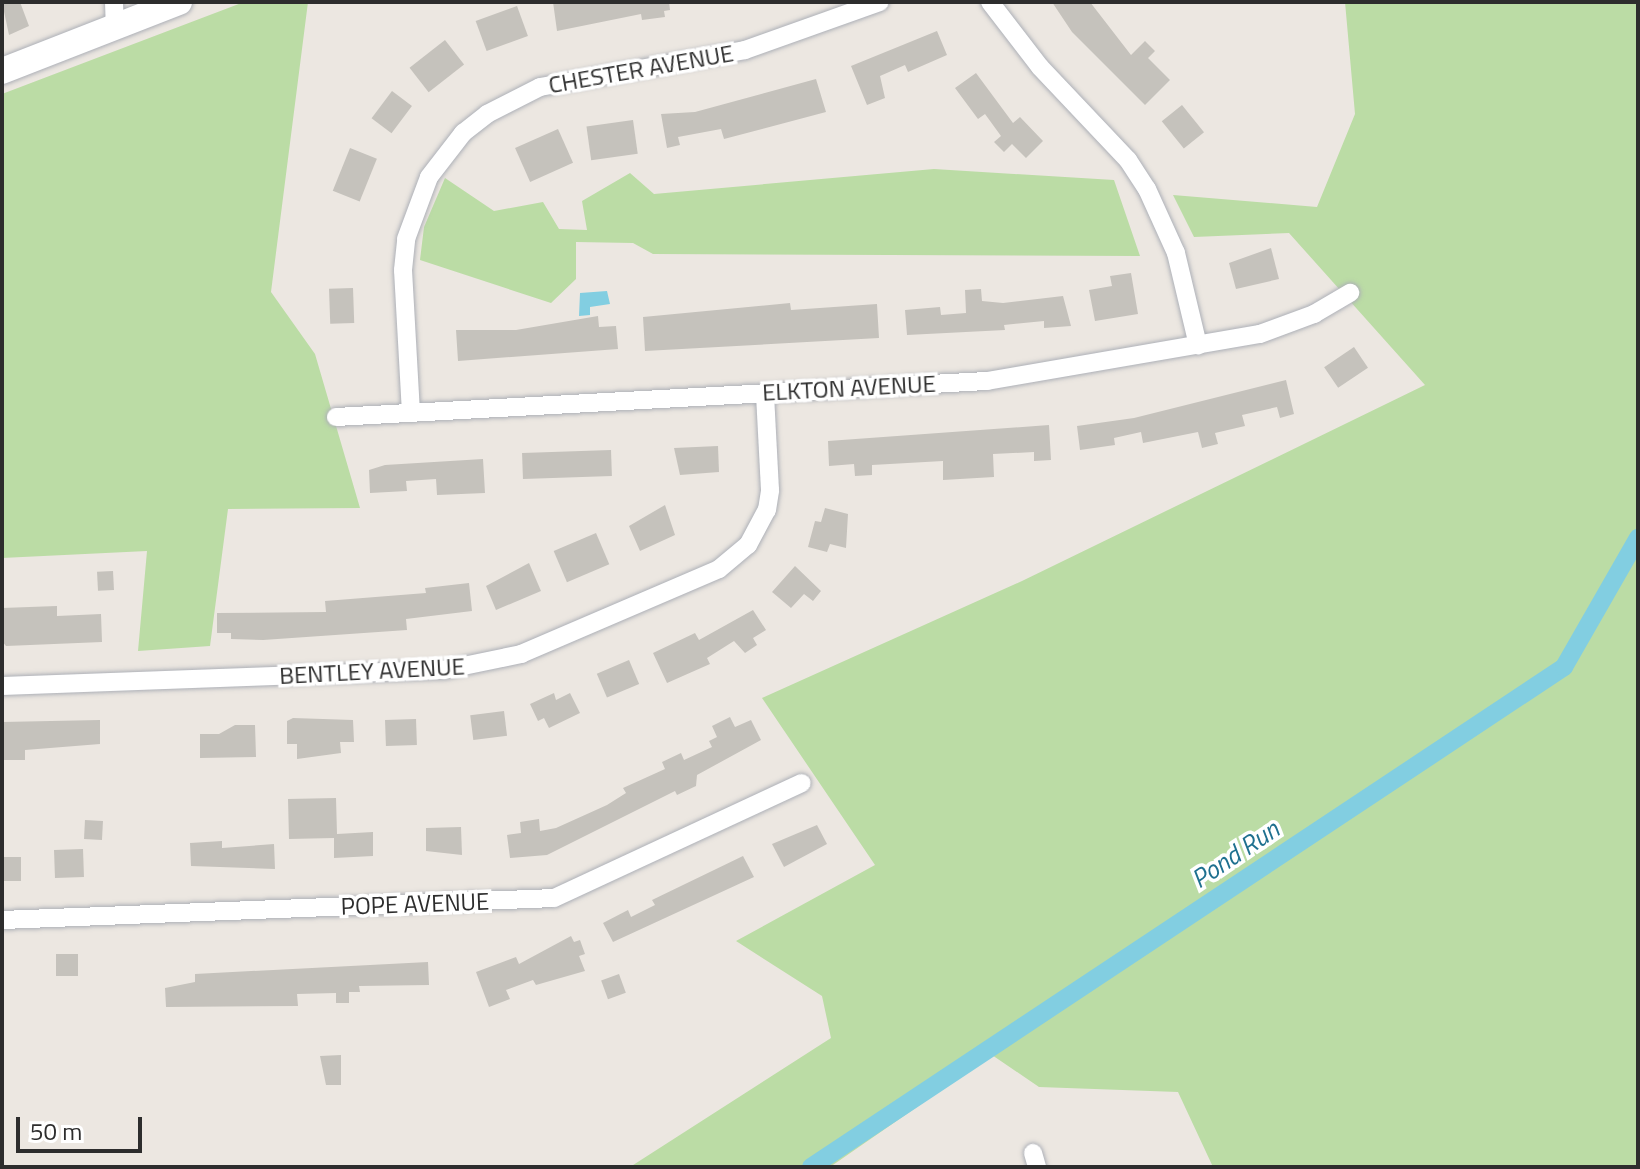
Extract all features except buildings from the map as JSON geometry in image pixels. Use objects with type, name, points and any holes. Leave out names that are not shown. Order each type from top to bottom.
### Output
[{"type":"street","points":[[2,71],[115,14],[179,2]]},
{"type":"street","name":"CHESTER AVENUE","points":[[411,413],[403,270],[406,239],[429,177],[463,133],[487,114],[540,87],[745,50],[880,2]]},
{"type":"street","points":[[990,2],[1040,67],[1128,160],[1147,189],[1176,253],[1198,345]]},
{"type":"street","name":"ELKTON AVENUE","points":[[336,417],[987,381],[1198,345],[1290,324],[1350,293]]},
{"type":"street","name":"BENTLEY AVENUE","points":[[2,686],[444,670],[521,654],[719,569],[748,545],[767,510],[770,490],[765,393]]},
{"type":"street","name":"POPE AVENUE","points":[[2,920],[554,898],[802,783]]},
{"type":"green space","points":[[244,2],[308,2],[271,292],[315,354],[360,508],[228,509],[210,646],[138,651],[147,551],[2,558],[2,94]]},
{"type":"green space","points":[[1345,2],[1638,2],[1638,1167],[1213,1167],[1178,1092],[1039,1087],[992,1055],[830,1167],[630,1167],[831,1038],[822,996],[736,941],[875,865],[762,698],[1022,581],[1425,385],[1289,233],[1194,237],[1173,195],[1317,207],[1355,114]]},
{"type":"green space","points":[[934,169],[1114,180],[1140,256],[653,254],[633,243],[576,242],[576,279],[551,303],[420,260],[424,227],[445,178],[494,211],[543,202],[559,229],[587,230],[582,201],[630,173],[654,194]]},
{"type":"water","points":[[607,291],[610,304],[590,307],[590,315],[579,316],[580,293]]},
{"type":"waterway","name":"Pond Run","points":[[811,1167],[1564,667],[1638,538]]}]
